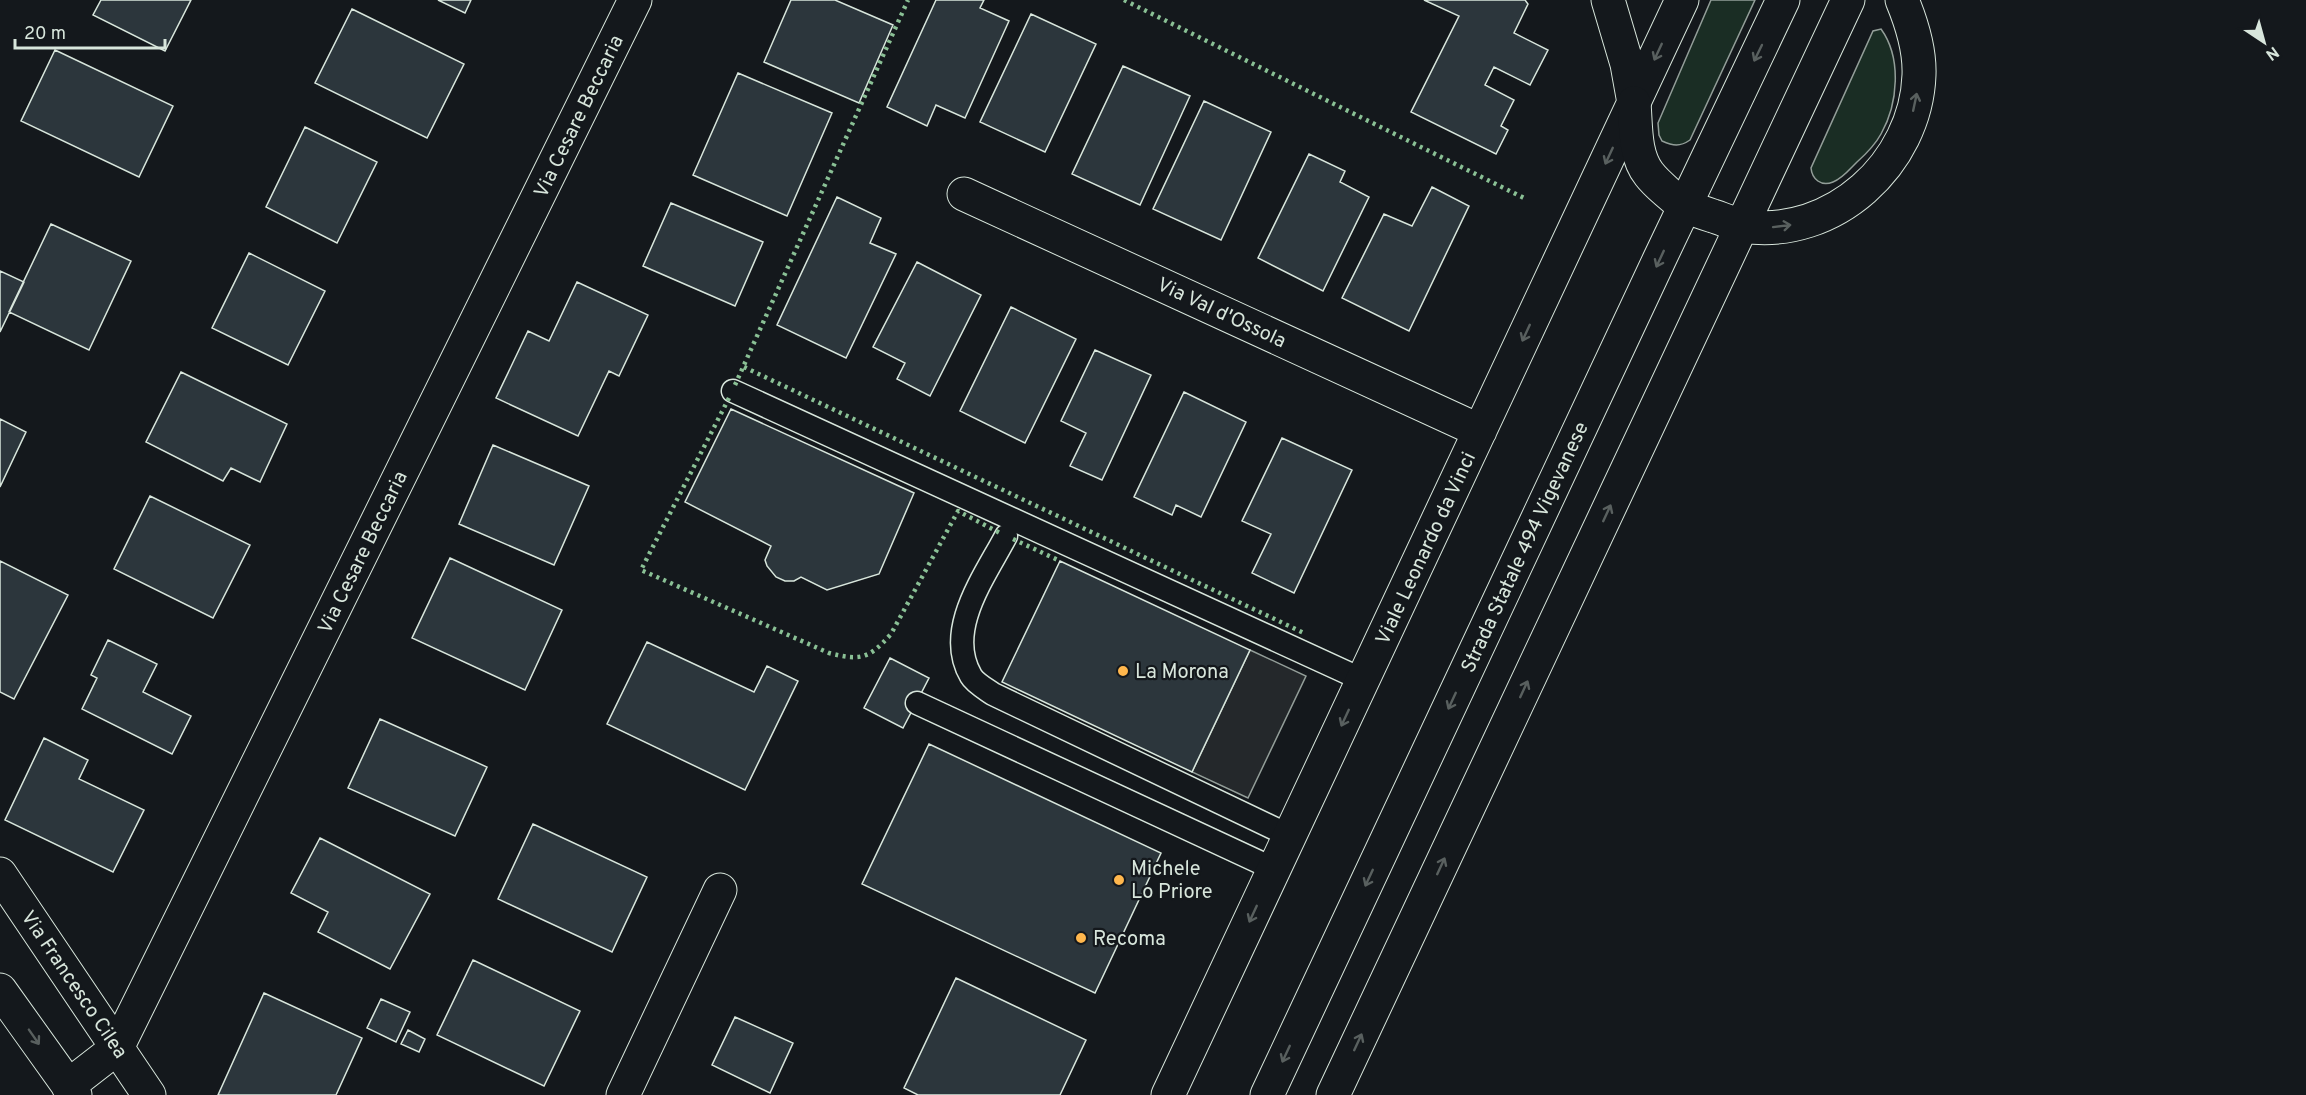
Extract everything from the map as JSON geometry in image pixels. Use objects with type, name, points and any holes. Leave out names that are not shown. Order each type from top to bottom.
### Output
[{"type":"street","name":"Via Cesare Beccaria","points":[[72,1091],[117,1048],[635,0]]},
{"type":"street","points":[[1608,0],[1627,64],[1634,103],[1637,145],[1648,174],[1685,206],[1742,226],[1768,227],[1794,224],[1820,217],[1843,205],[1883,171],[1898,149],[1910,126],[1919,74],[1918,48],[1902,0]]},
{"type":"street","name":"Viale Leonardo da Vinci","points":[[1168,1095],[1682,0]]},
{"type":"street","name":"Strada Statale 494 Vigevanese","points":[[1267,1095],[1784,0]]},
{"type":"street","points":[[1333,1095],[1848,0]]},
{"type":"street","name":"Via Val d'Ossola","points":[[964,194],[1480,431]]},
{"type":"street","name":"Via Francesco Cilea","points":[[0,874],[149,1095]]},
{"type":"street","points":[[623,1095],[720,890]]},
{"type":"street","points":[[0,990],[72,1091]]},
{"type":"lane","points":[[733,391],[1363,680]]},
{"type":"lane","points":[[1006,536],[967,610],[962,651],[972,677],[993,694],[1290,836]]},
{"type":"lane","points":[[917,703],[1274,869]]},
{"type":"green space","points":[[1711,0],[1755,0],[1690,140],[1680,145],[1670,144],[1662,141],[1658,123]]},
{"type":"green space","points":[[1881,29],[1888,41],[1895,67],[1894,95],[1887,122],[1873,146],[1846,174],[1833,182],[1821,183],[1815,179],[1811,168],[1873,31]]},
{"type":"shaded area","points":[[1250,650],[1306,676],[1248,798],[1192,772]]},
{"type":"building","points":[[101,0],[191,0],[165,51],[93,15]]},
{"type":"building","points":[[438,0],[471,0],[465,13]]},
{"type":"building","points":[[791,0],[835,0],[893,25],[859,103],[764,62]]},
{"type":"building","points":[[936,0],[984,0],[980,8],[1009,21],[965,118],[936,105],[927,126],[887,107]]},
{"type":"building","points":[[1424,0],[1525,0],[1528,4],[1514,33],[1548,50],[1530,85],[1494,67],[1485,85],[1514,100],[1501,126],[1508,130],[1496,154],[1411,112],[1459,16]]},
{"type":"building","points":[[352,9],[464,64],[427,138],[315,83]]},
{"type":"building","points":[[1031,14],[1096,44],[1045,152],[980,122]]},
{"type":"building","points":[[55,50],[173,106],[139,177],[21,121]]},
{"type":"building","points":[[1123,66],[1190,96],[1140,205],[1072,174]]},
{"type":"building","points":[[738,73],[832,113],[787,216],[693,175]]},
{"type":"building","points":[[1204,101],[1271,132],[1221,240],[1153,209]]},
{"type":"building","points":[[305,127],[377,162],[337,243],[266,207]]},
{"type":"building","points":[[1309,154],[1345,171],[1340,182],[1369,197],[1323,291],[1258,258]]},
{"type":"building","points":[[1432,187],[1469,206],[1409,331],[1342,298],[1384,214],[1412,226]]},
{"type":"building","points":[[837,197],[881,218],[870,243],[896,254],[846,358],[777,325]]},
{"type":"building","points":[[671,203],[763,242],[735,306],[643,266]]},
{"type":"building","points":[[51,224],[131,261],[89,350],[9,312]]},
{"type":"building","points":[[249,253],[325,291],[288,365],[212,328]]},
{"type":"building","points":[[917,262],[981,295],[930,396],[897,379],[905,363],[873,347]]},
{"type":"building","points":[[0,271],[24,282],[0,332]]},
{"type":"building","points":[[577,282],[648,315],[619,376],[609,371],[578,436],[496,398],[528,331],[549,341]]},
{"type":"building","points":[[1011,307],[1076,339],[1025,443],[960,411]]},
{"type":"building","points":[[1095,350],[1151,375],[1102,480],[1070,466],[1086,433],[1061,421]]},
{"type":"building","points":[[181,372],[287,424],[260,482],[231,468],[223,481],[146,442]]},
{"type":"building","points":[[1184,392],[1246,422],[1201,517],[1176,505],[1172,515],[1134,497]]},
{"type":"building","points":[[731,409],[914,493],[879,574],[827,590],[801,577],[794,581],[785,581],[776,577],[767,566],[765,560],[771,546],[685,502]]},
{"type":"building","points":[[0,419],[26,432],[0,487]]},
{"type":"building","points":[[1282,438],[1352,470],[1294,593],[1252,573],[1271,534],[1242,521]]},
{"type":"building","points":[[493,445],[589,486],[554,565],[459,524]]},
{"type":"building","points":[[150,496],[250,545],[213,618],[114,569]]},
{"type":"building","points":[[450,558],[562,610],[525,690],[412,638]]},
{"type":"building","points":[[0,561],[68,595],[14,699],[0,692]]},
{"type":"building","name":"La Morona","points":[[1060,561],[1250,650],[1192,772],[1002,682]]},
{"type":"building","points":[[108,640],[157,664],[143,692],[191,716],[172,754],[82,709],[97,678],[91,675]]},
{"type":"building","points":[[647,642],[754,692],[767,666],[798,681],[745,790],[607,724]]},
{"type":"building","points":[[890,658],[929,678],[903,728],[864,708]]},
{"type":"building","points":[[380,719],[487,767],[455,836],[348,788]]},
{"type":"building","points":[[44,738],[88,760],[79,779],[144,810],[113,872],[5,820]]},
{"type":"building","points":[[929,744],[1161,853],[1095,993],[862,884]]},
{"type":"building","points":[[533,824],[647,877],[612,952],[498,899]]},
{"type":"building","points":[[320,838],[430,894],[390,969],[318,932],[328,912],[291,893]]},
{"type":"building","points":[[473,960],[580,1011],[544,1086],[437,1035]]},
{"type":"building","points":[[956,978],[1086,1040],[1060,1095],[918,1095],[904,1088]]},
{"type":"building","points":[[264,993],[362,1038],[336,1095],[218,1095]]},
{"type":"building","points":[[381,999],[410,1012],[396,1042],[367,1028]]},
{"type":"building","points":[[735,1017],[793,1043],[770,1093],[712,1065]]},
{"type":"building","points":[[408,1030],[425,1039],[419,1052],[401,1044]]},
{"type":"hedge","points":[[735,385],[908,0]]},
{"type":"hedge","points":[[1124,0],[1524,198]]},
{"type":"hedge","points":[[744,367],[1306,634]]},
{"type":"hedge","points":[[729,398],[641,570],[829,653],[856,657],[870,653],[891,634],[958,511],[1000,533]]},
{"type":"hedge","points":[[1013,539],[1060,561]]},
{"type":"place","name":"La Morona","points":[[1123,671]]},
{"type":"place","name":"Michele Lo Priore","points":[[1119,880]]},
{"type":"place","name":"Recoma","points":[[1081,938]]}]
